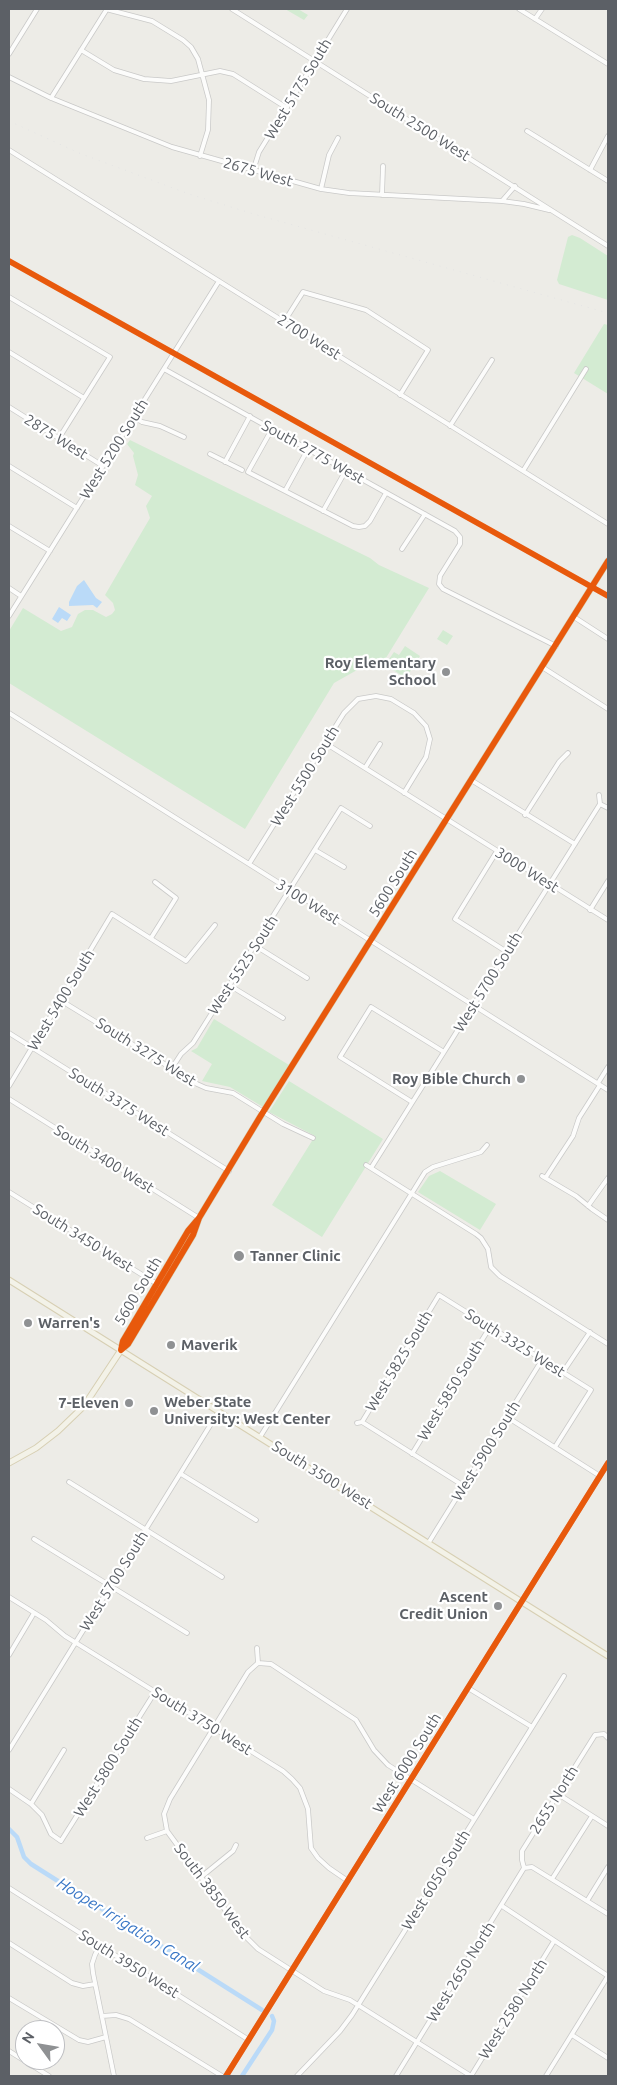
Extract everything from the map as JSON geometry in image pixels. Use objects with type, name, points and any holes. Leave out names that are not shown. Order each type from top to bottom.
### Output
[{"type":"main road","name":"5600 South","points":[[121,1350],[122,1341],[188,1231],[199,1218],[229,1171],[608,561]]},
{"type":"main road","name":"5600 South","points":[[121,1350],[128,1344],[189,1242],[199,1218]]},
{"type":"main road","name":"South 3500 West","points":[[9,1280],[608,1656]]},
{"type":"main road","points":[[9,1463],[36,1448],[76,1415],[121,1350]]},
{"type":"street","points":[[9,54],[37,9]]},
{"type":"street","points":[[51,98],[106,9],[152,21],[183,40],[195,53],[203,74],[210,113],[208,130],[200,156]]},
{"type":"street","name":"South 2500 West","points":[[232,9],[608,246]]},
{"type":"street","name":"West 5175 South","points":[[253,171],[259,152],[347,9]]},
{"type":"street","points":[[519,9],[608,64]]},
{"type":"street","points":[[535,19],[542,9]]},
{"type":"street","points":[[81,50],[114,70],[144,79],[171,81],[220,71],[234,74],[287,108]]},
{"type":"street","name":"2675 West","points":[[9,77],[51,98],[172,146],[200,156],[321,189],[382,195],[502,201],[524,204],[554,212]]},
{"type":"street","points":[[527,131],[608,181]]},
{"type":"street","points":[[590,170],[608,136]]},
{"type":"street","points":[[321,189],[329,155],[338,138]]},
{"type":"street","name":"2700 West","points":[[9,150],[608,524]]},
{"type":"street","points":[[382,195],[383,166]]},
{"type":"street","points":[[502,201],[515,186]]},
{"type":"street","name":"West 5200 South","points":[[9,616],[219,281]]},
{"type":"street","points":[[284,322],[303,292],[366,310],[428,350],[400,394]]},
{"type":"street","points":[[9,297],[110,357],[59,438]]},
{"type":"street","points":[[9,352],[84,398]]},
{"type":"street","points":[[450,426],[492,360]]},
{"type":"street","name":"South 2775 West","points":[[164,369],[455,531],[460,537],[460,544],[440,576],[439,584],[443,589],[556,646]]},
{"type":"street","points":[[523,471],[586,369]]},
{"type":"street","name":"2875 West","points":[[9,407],[103,466]]},
{"type":"street","points":[[225,462],[250,416]]},
{"type":"street","points":[[134,417],[142,422],[160,426],[184,436]]},
{"type":"street","points":[[272,429],[248,472],[353,526],[359,527],[365,526],[370,521],[386,492]]},
{"type":"street","points":[[284,491],[308,449]]},
{"type":"street","points":[[210,454],[242,470]]},
{"type":"street","points":[[9,466],[77,508]]},
{"type":"street","points":[[323,511],[346,470]]},
{"type":"street","points":[[402,549],[425,514]]},
{"type":"street","points":[[9,526],[50,551]]},
{"type":"street","points":[[9,588],[21,596]]},
{"type":"street","points":[[574,616],[608,639]]},
{"type":"street","points":[[542,667],[608,709]]},
{"type":"street","name":"West 5500 South","points":[[249,864],[350,705],[358,699],[368,696],[383,696],[391,699],[414,713],[426,726],[430,739],[426,757],[404,793]]},
{"type":"street","name":"3100 West","points":[[9,713],[608,1090]]},
{"type":"street","name":"3000 West","points":[[325,743],[608,920]]},
{"type":"street","points":[[365,768],[380,744]]},
{"type":"street","points":[[526,814],[559,762],[568,753]]},
{"type":"street","points":[[471,780],[575,844]]},
{"type":"street","points":[[599,795],[600,804],[608,808]]},
{"type":"street","name":"West 5700 South","points":[[412,1193],[369,1167],[474,1005],[600,804]]},
{"type":"street","name":"West 5525 South","points":[[172,1068],[181,1054],[193,1043],[341,808],[370,826]]},
{"type":"street","points":[[315,850],[344,867]]},
{"type":"street","points":[[497,851],[455,919],[507,952]]},
{"type":"street","points":[[590,910],[608,881]]},
{"type":"street","points":[[155,882],[176,898],[151,938],[186,961],[215,925]]},
{"type":"street","name":"West 5400 South","points":[[9,1086],[112,914],[151,938]]},
{"type":"street","points":[[254,945],[307,978]]},
{"type":"street","points":[[229,985],[283,1018]]},
{"type":"street","name":"South 3275 West","points":[[60,1000],[202,1086],[233,1093],[265,1113],[313,1138]]},
{"type":"street","points":[[412,1102],[340,1057],[371,1007],[444,1052]]},
{"type":"street","name":"South 3375 West","points":[[9,1033],[229,1171]]},
{"type":"street","points":[[608,1068],[579,1118],[572,1136],[544,1176],[576,1196],[608,1220]]},
{"type":"street","name":"South 3400 West","points":[[9,1099],[199,1218]]},
{"type":"street","points":[[260,1437],[428,1169],[481,1152],[487,1145]]},
{"type":"street","points":[[588,1206],[608,1178]]},
{"type":"street","name":"South 3450 West","points":[[9,1192],[157,1284]]},
{"type":"street","points":[[412,1193],[481,1238],[488,1249],[491,1267],[500,1276],[608,1344]]},
{"type":"street","name":"South 3325 West","points":[[439,1295],[591,1390],[555,1448]]},
{"type":"street","name":"West 5825 South","points":[[412,1454],[359,1423],[439,1295]]},
{"type":"street","name":"West 5850 South","points":[[412,1454],[490,1327]]},
{"type":"street","points":[[563,1372],[590,1332]]},
{"type":"street","name":"West 5900 South","points":[[429,1542],[542,1360]]},
{"type":"street","name":"West 5700 South","points":[[9,1750],[219,1412]]},
{"type":"street","points":[[507,1418],[600,1476]]},
{"type":"street","points":[[412,1454],[464,1486]]},
{"type":"street","name":"West 6000 South","points":[[226,2076],[608,1463]]},
{"type":"street","points":[[181,1474],[256,1520]]},
{"type":"street","points":[[69,1482],[222,1577]]},
{"type":"street","points":[[34,1539],[187,1633]]},
{"type":"street","name":"South 3750 West","points":[[9,1597],[76,1642],[283,1771],[300,1788],[308,1809],[311,1848],[328,1868],[348,1881]]},
{"type":"street","points":[[9,1655],[34,1613]]},
{"type":"street","points":[[257,1648],[258,1663]]},
{"type":"street","points":[[147,1838],[167,1831],[164,1814],[170,1799],[248,1672],[258,1663],[271,1664],[347,1712],[356,1720],[380,1758],[411,1780],[474,1819]]},
{"type":"street","name":"West 6050 South","points":[[297,2076],[340,2031],[358,2005],[564,1676]]},
{"type":"street","points":[[468,1688],[532,1727]]},
{"type":"street","name":"West 5800 South","points":[[31,1804],[42,1815],[51,1834],[61,1841],[155,1692]]},
{"type":"street","name":"2655 North","points":[[524,1868],[522,1851],[596,1735],[604,1734],[608,1738]]},
{"type":"street","points":[[9,1789],[31,1804],[64,1750]]},
{"type":"street","points":[[558,1794],[608,1826]]},
{"type":"street","points":[[552,1880],[592,1816]]},
{"type":"street","name":"South 3850 West","points":[[167,1831],[243,1934],[258,1949],[324,1991],[350,2000],[471,2076]]},
{"type":"street","points":[[201,1877],[233,1851],[236,1845]]},
{"type":"street","points":[[524,1868],[532,1867],[608,1914]]},
{"type":"street","points":[[588,1901],[608,1867]]},
{"type":"street","name":"West 2650 North","points":[[396,2076],[524,1868]]},
{"type":"street","name":"South 3950 West","points":[[9,1888],[249,2040]]},
{"type":"street","points":[[502,1906],[608,1976],[546,2076]]},
{"type":"street","name":"West 2580 North","points":[[471,2076],[554,1941]]},
{"type":"street","points":[[9,1943],[72,1983],[83,1986],[95,1984]]},
{"type":"street","points":[[100,1945],[94,1955],[92,1964],[114,2076]]},
{"type":"street","points":[[9,1998],[79,2040],[88,2042],[106,2037]]},
{"type":"street","points":[[102,2016],[116,2015],[129,2019],[222,2076]]},
{"type":"street","points":[[572,2035],[608,2058]]},
{"type":"street","points":[[9,2051],[49,2076]]},
{"type":"green space","points":[[285,9],[298,9],[308,15],[304,20]]},
{"type":"green space","points":[[572,235],[608,256],[608,300],[559,284],[557,280],[568,237]]},
{"type":"green space","points":[[604,324],[608,325],[608,394],[574,373]]},
{"type":"green space","points":[[130,440],[370,558],[379,565],[429,588],[381,666],[373,661],[334,683],[245,829],[9,683],[9,631],[23,608],[61,631],[72,627],[78,614],[85,610],[93,610],[106,617],[115,610],[113,603],[105,595],[150,518],[146,506],[152,496],[135,485],[138,475],[133,456],[134,453],[127,444]]},
{"type":"green space","points":[[443,630],[453,636],[447,645],[437,639]]},
{"type":"green space","points":[[405,646],[420,656],[406,678],[385,665],[394,652],[399,655]]},
{"type":"green space","points":[[214,1019],[289,1065],[263,1107],[230,1087],[202,1081],[212,1064],[191,1051],[197,1048]]},
{"type":"green space","points":[[289,1081],[383,1139],[322,1237],[272,1205],[315,1136],[269,1112]]},
{"type":"green space","points":[[440,1171],[496,1204],[480,1230],[418,1192],[429,1176]]},
{"type":"water","points":[[84,580],[96,598],[102,602],[97,608],[93,605],[69,606],[77,586]]},
{"type":"water","points":[[59,607],[71,615],[67,621],[62,618],[58,623],[52,619]]},
{"type":"waterway","name":"Hooper Irrigation Canal","points":[[9,1829],[17,1837],[24,1857],[31,1864],[262,2010]]},
{"type":"waterway","name":"Hooper Irrigation Canal","points":[[242,2076],[272,2030],[274,2021],[272,2016]]},
{"type":"railway","points":[[9,121],[79,153],[189,194],[257,215],[608,313]]},
{"type":"cycle path","points":[[9,261],[608,596]]},
{"type":"cycle path","points":[[199,1218],[260,1117],[608,561]]},
{"type":"cycle path","points":[[199,1218],[193,1235],[128,1344],[121,1350],[123,1341],[188,1231],[199,1218]]},
{"type":"cycle path","points":[[226,2076],[608,1463]]},
{"type":"place","name":"Roy Elementary School","points":[[446,672]]},
{"type":"place","name":"Roy Bible Church","points":[[521,1079]]},
{"type":"place","name":"Tanner Clinic","points":[[239,1256]]},
{"type":"place","name":"Warren's","points":[[28,1323]]},
{"type":"place","name":"Maverik","points":[[171,1345]]},
{"type":"place","name":"7-Eleven","points":[[129,1403]]},
{"type":"place","name":"Weber State University: West Center","points":[[154,1411]]},
{"type":"place","name":"Ascent Credit Union","points":[[498,1606]]}]
